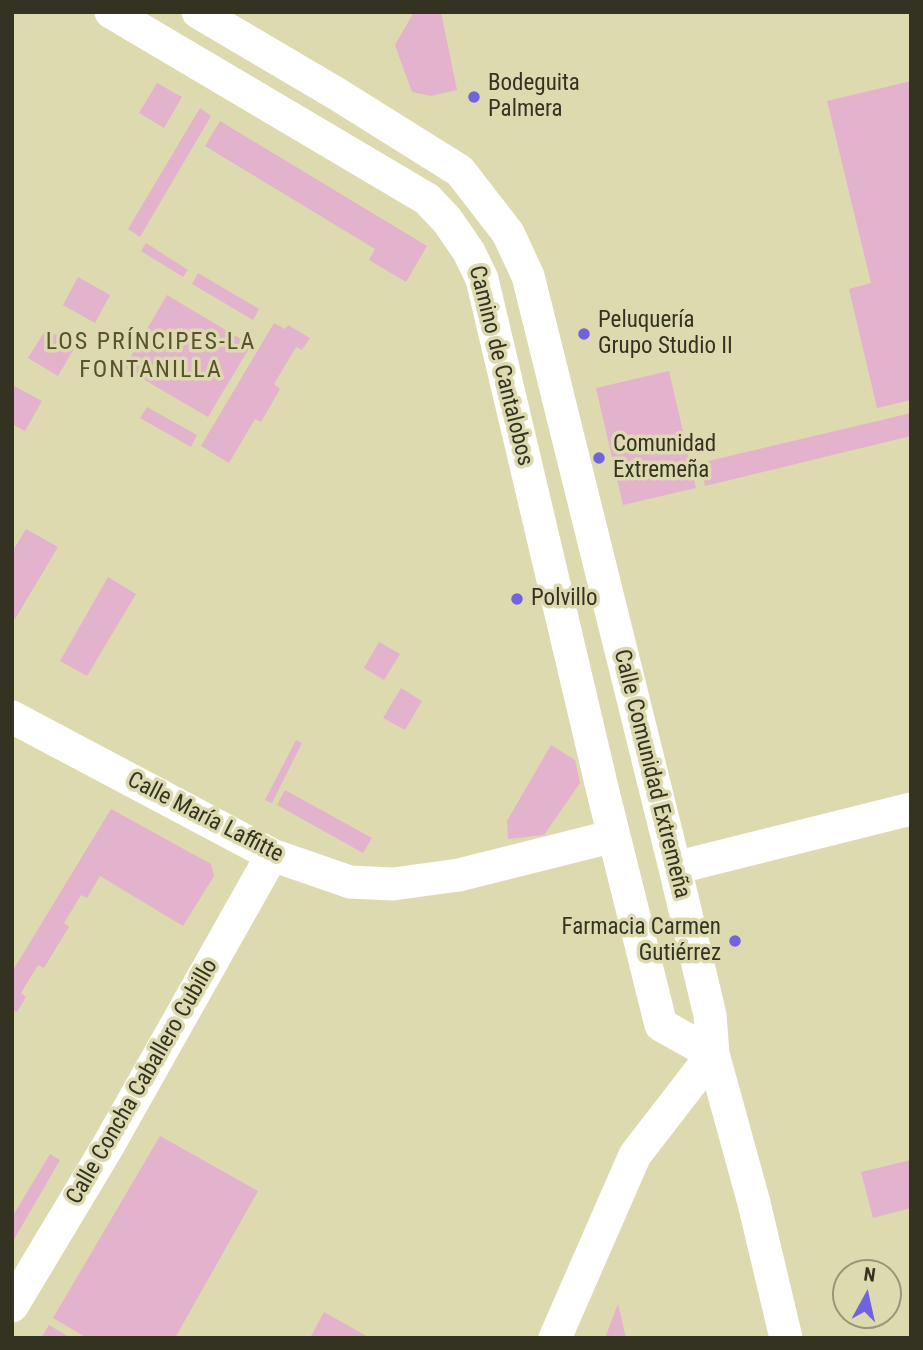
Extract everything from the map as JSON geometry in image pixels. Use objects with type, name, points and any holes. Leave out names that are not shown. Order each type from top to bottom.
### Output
[{"type":"street","name":"Camino de Cantalobos","points":[[111,12],[427,199],[447,220],[469,252],[482,279],[614,836]]},
{"type":"street","name":"Camino de Cantalobos","points":[[198,12],[460,171],[503,227],[528,276],[591,536]]},
{"type":"street","name":"Calle Comunidad Extremeña","points":[[591,536],[710,1015],[713,1054],[754,1203],[786,1338]]},
{"type":"street","name":"Calle María Laffitte","points":[[12,717],[272,855],[350,882],[393,884],[459,875],[614,836]]},
{"type":"street","points":[[675,868],[911,808]]},
{"type":"street","points":[[555,1338],[635,1155],[713,1054],[661,1025],[614,836]]},
{"type":"street","name":"Calle Concha Caballero Cubillo","points":[[12,1306],[108,1146],[272,855]]},
{"type":"shaded area","points":[[414,12],[441,12],[457,90],[431,96],[412,92],[395,45]]},
{"type":"shaded area","points":[[911,81],[911,400],[877,408],[849,289],[871,283],[827,101]]},
{"type":"shaded area","points":[[157,83],[182,97],[164,128],[139,113]]},
{"type":"shaded area","points":[[200,108],[211,116],[140,237],[128,229]]},
{"type":"shaded area","points":[[220,121],[427,246],[406,282],[369,260],[375,249],[205,146]]},
{"type":"shaded area","points":[[146,243],[188,270],[183,277],[141,251]]},
{"type":"shaded area","points":[[198,273],[259,309],[253,320],[192,284]]},
{"type":"shaded area","points":[[78,277],[110,295],[95,323],[63,305]]},
{"type":"shaded area","points":[[167,295],[251,345],[208,417],[124,368]]},
{"type":"shaded area","points":[[274,323],[285,329],[288,325],[310,338],[302,350],[296,347],[274,384],[280,389],[261,422],[255,419],[229,463],[201,446]]},
{"type":"shaded area","points":[[46,329],[75,347],[58,376],[28,358]]},
{"type":"shaded area","points":[[669,371],[696,488],[623,505],[596,388]]},
{"type":"shaded area","points":[[14,386],[42,401],[25,431],[12,424]]},
{"type":"shaded area","points":[[147,407],[197,435],[191,447],[140,418]]},
{"type":"shaded area","points":[[911,413],[911,436],[705,486],[700,463]]},
{"type":"shaded area","points":[[26,529],[58,547],[12,624],[12,552]]},
{"type":"shaded area","points":[[108,577],[136,594],[87,676],[60,661]]},
{"type":"shaded area","points":[[379,642],[400,654],[384,680],[364,668]]},
{"type":"shaded area","points":[[401,688],[422,701],[405,730],[383,718]]},
{"type":"shaded area","points":[[296,740],[302,743],[272,803],[265,800]]},
{"type":"shaded area","points":[[551,745],[575,760],[580,783],[544,835],[508,839],[507,821]]},
{"type":"shaded area","points":[[285,790],[372,838],[363,853],[277,805]]},
{"type":"shaded area","points":[[111,809],[211,864],[214,876],[183,926],[100,876],[87,898],[81,895],[64,923],[69,927],[44,968],[38,965],[21,993],[26,997],[17,1012],[12,1010],[12,972]]},
{"type":"shaded area","points":[[160,1136],[258,1191],[175,1338],[87,1338],[53,1318]]},
{"type":"shaded area","points":[[50,1154],[60,1160],[12,1243],[12,1217]]},
{"type":"shaded area","points":[[911,1160],[911,1208],[873,1218],[861,1172]]},
{"type":"shaded area","points":[[618,1304],[626,1338],[605,1338]]},
{"type":"shaded area","points":[[324,1312],[370,1338],[310,1338]]},
{"type":"shaded area","points":[[49,1325],[71,1338],[41,1338]]},
{"type":"place","name":"Bodeguita Palmera","points":[[474,97]]},
{"type":"place","name":"Peluquería Grupo Studio II","points":[[584,334]]},
{"type":"place","name":"Comunidad Extremeña","points":[[599,458]]},
{"type":"place","name":"Polvillo","points":[[517,599]]},
{"type":"place","name":"Farmacia Carmen Gutiérrez","points":[[735,941]]},
{"type":"district","name":"LOS PRÍNCIPES-LA FONTANILLA","points":[[151,357]]}]
